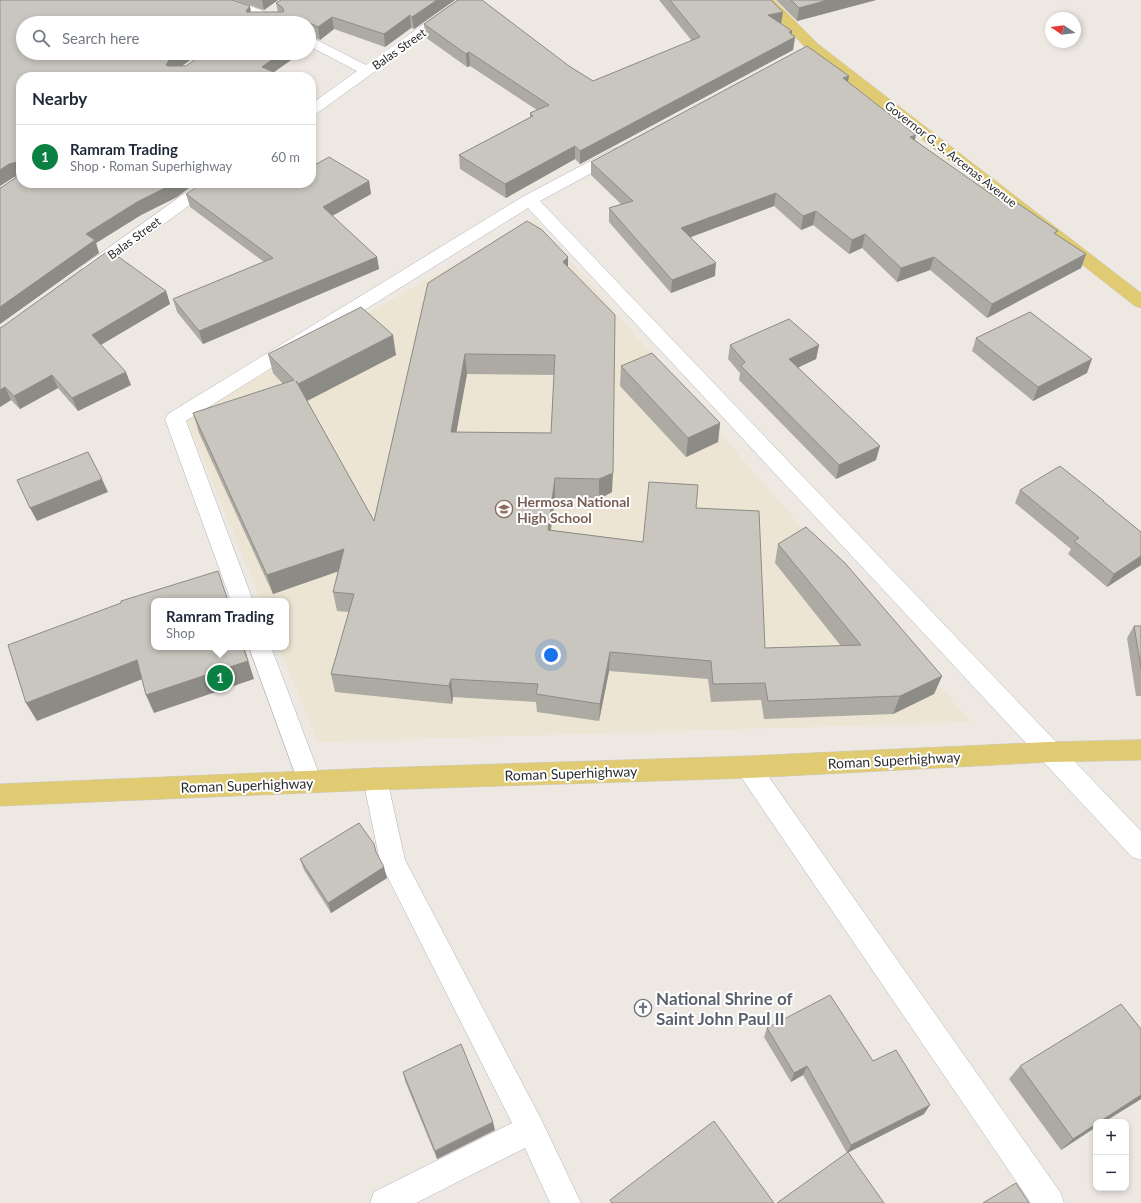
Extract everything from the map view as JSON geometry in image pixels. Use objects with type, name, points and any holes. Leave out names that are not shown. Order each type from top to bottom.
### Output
[{"type":"main road","name":"Governor G. S. Arcenas Avenue","points":[[766,0],[806,51],[1141,302]]},
{"type":"main road","name":"Roman Superhighway","points":[[0,795],[375,779],[748,767],[1050,752],[1141,750]]},
{"type":"street","points":[[217,0],[255,16]]},
{"type":"street","name":"Balas Street","points":[[316,107],[467,0]]},
{"type":"street","points":[[271,16],[278,8]]},
{"type":"street","points":[[316,44],[367,71]]},
{"type":"street","points":[[241,598],[175,419],[530,200],[634,144]]},
{"type":"street","name":"Balas Street","points":[[75,280],[203,188]]},
{"type":"street","points":[[530,200],[1141,849]]},
{"type":"street","points":[[261,650],[310,782]]},
{"type":"street","points":[[748,767],[1049,1203]]},
{"type":"street","points":[[375,779],[393,862],[531,1129],[566,1203]]},
{"type":"street","points":[[384,1203],[531,1129]]},
{"type":"shaded area","name":"Hermosa National High School","points":[[534,219],[971,722],[318,742],[280,650],[289,650],[289,598],[260,598],[186,416]]},
{"type":"building","points":[[0,0],[232,0],[250,6],[246,11],[247,12],[283,12],[282,7],[276,3],[281,0],[437,0],[412,17],[410,15],[384,34],[332,17],[318,27],[316,26],[316,16],[16,16],[16,60],[169,60],[166,65],[168,66],[186,66],[194,60],[272,60],[262,67],[274,72],[16,72],[16,162],[9,164],[0,170]]},
{"type":"building","points":[[458,0],[482,0],[569,66],[593,81],[700,37],[670,0],[771,0],[783,12],[768,15],[792,31],[789,32],[795,37],[580,151],[575,146],[505,184],[459,155],[533,116],[530,113],[549,105],[469,52],[466,54],[424,24]]},
{"type":"building","points":[[791,0],[828,0],[799,8]]},
{"type":"building","points":[[807,46],[849,76],[843,78],[916,135],[910,137],[1008,206],[1016,202],[1058,231],[1054,233],[1086,254],[992,304],[934,257],[901,268],[865,234],[852,240],[816,211],[803,216],[776,193],[681,228],[716,263],[672,280],[609,208],[633,201],[591,162]]},
{"type":"building","points":[[329,157],[369,181],[323,207],[377,257],[199,331],[173,299],[273,258],[186,194],[195,188],[316,188],[316,164]]},
{"type":"building","points":[[16,177],[16,188],[165,188],[137,202],[86,234],[95,240],[0,307],[0,188]]},
{"type":"building","name":"Hermosa National High School","points":[[527,221],[542,230],[568,257],[563,262],[615,315],[613,473],[599,479],[555,478],[548,530],[643,542],[649,482],[698,485],[696,508],[759,511],[765,648],[861,645],[778,544],[806,527],[845,563],[942,676],[900,696],[768,701],[765,683],[713,684],[711,661],[610,652],[600,704],[536,694],[538,684],[451,679],[449,686],[331,674],[354,594],[333,592],[344,549],[267,575],[193,413],[294,380],[268,354],[361,307],[393,335],[298,384],[296,381],[374,521],[428,283]],"holes":[[[465,354],[555,355],[551,433],[451,432]]]},
{"type":"building","points":[[109,250],[166,291],[92,335],[126,372],[72,398],[52,375],[14,396],[5,387],[0,390],[0,328]]},
{"type":"building","points":[[1030,312],[1092,359],[1038,387],[976,338]]},
{"type":"building","points":[[789,319],[819,345],[789,359],[880,446],[839,465],[741,366],[745,362],[730,345]]},
{"type":"building","points":[[652,353],[720,423],[688,438],[621,366]]},
{"type":"building","points":[[88,452],[102,479],[30,508],[17,480]]},
{"type":"building","points":[[1060,466],[1141,532],[1141,556],[1114,574],[1074,541],[1079,538],[1020,490]]},
{"type":"building","points":[[218,571],[227,598],[151,598],[151,650],[244,650],[248,661],[146,695],[137,660],[26,703],[8,645],[121,603],[121,601]]},
{"type":"building","points":[[1134,626],[1141,626],[1141,668]]},
{"type":"building","points":[[359,823],[374,844],[376,852],[384,867],[328,903],[300,859]]},
{"type":"building","points":[[830,995],[873,1061],[896,1050],[930,1105],[851,1145],[807,1066],[794,1073],[767,1028]]},
{"type":"building","points":[[1121,1004],[1141,1029],[1141,1095],[1104,1119],[1093,1119],[1093,1126],[1073,1139],[1020,1066]]},
{"type":"building","points":[[461,1044],[493,1122],[435,1151],[403,1072]]},
{"type":"building","points":[[714,1121],[774,1203],[612,1203],[610,1200]]},
{"type":"building","points":[[848,1152],[884,1203],[777,1203]]},
{"type":"building","points":[[1016,1183],[1029,1203],[983,1203]]},
{"type":"place","name":"Hermosa National High School","points":[[504,509]]},
{"type":"place","name":"Ramram Trading","points":[[220,678]]},
{"type":"place","name":"National Shrine of Saint John Paul II","points":[[643,1008]]}]
